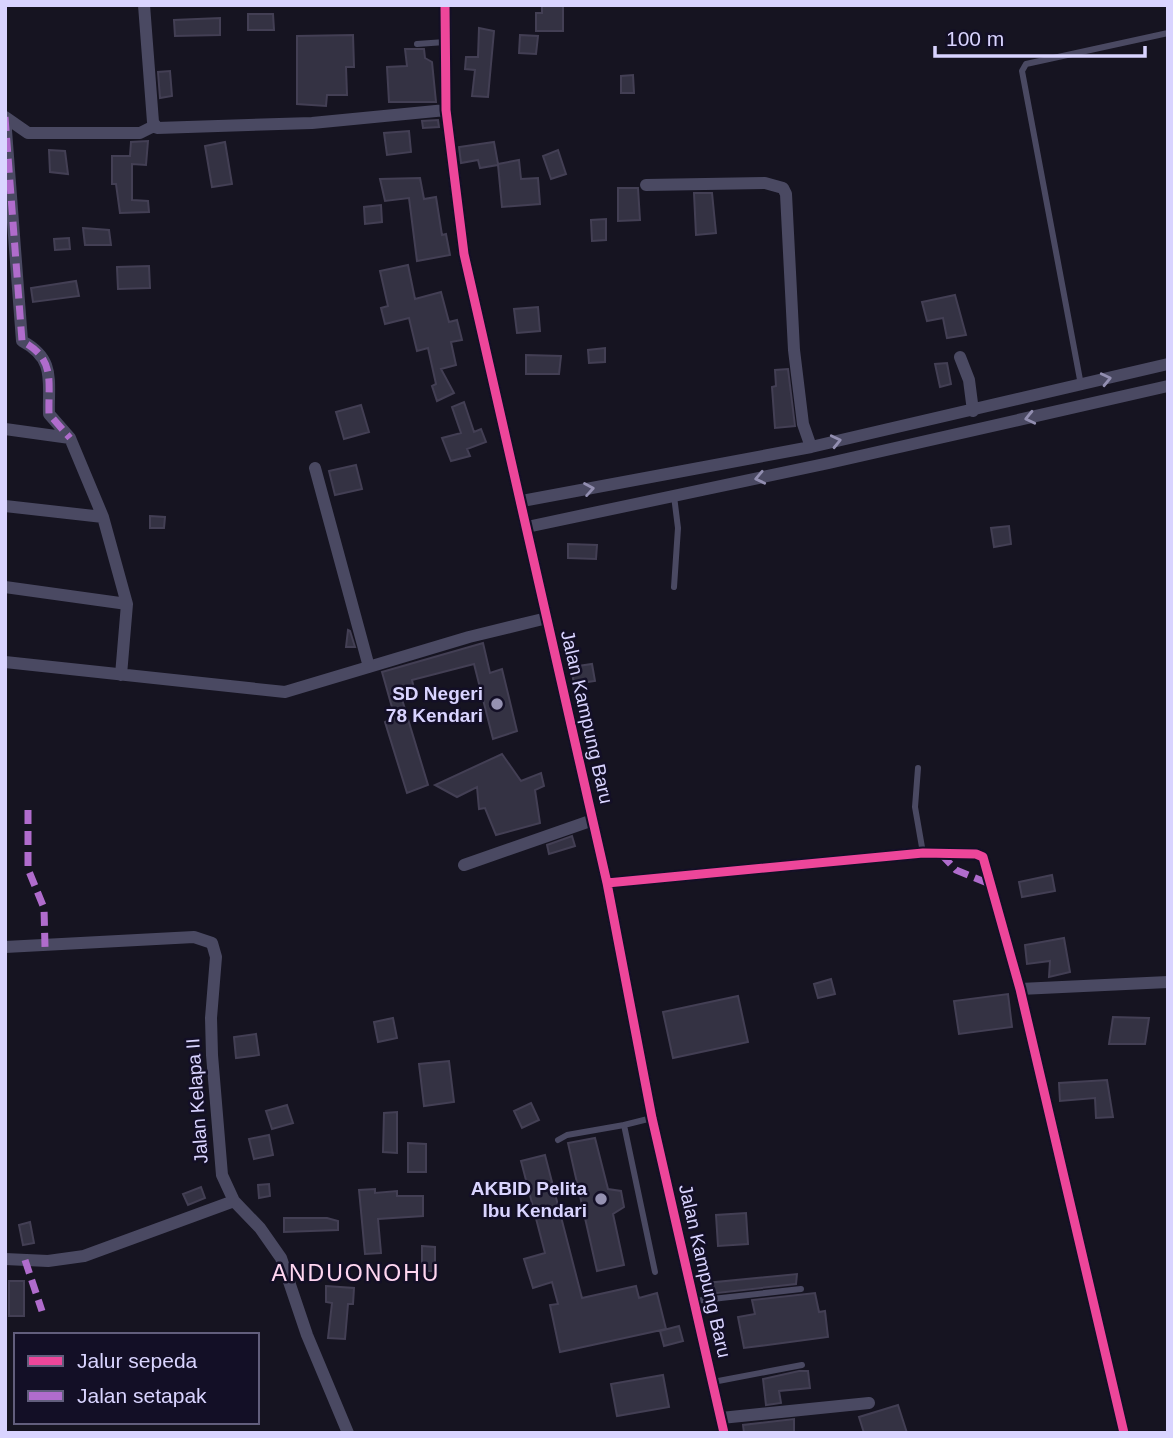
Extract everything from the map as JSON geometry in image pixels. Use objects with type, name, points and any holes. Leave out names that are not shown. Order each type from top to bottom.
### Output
[{"type":"street","points":[[144,5],[154,126]]},
{"type":"street","name":"Jalan Kampung Baru","points":[[445,5],[446,110],[464,254],[607,883],[652,1118],[724,1433]]},
{"type":"street","points":[[5,117],[28,133],[140,134],[154,126],[167,129],[312,122],[446,110]]},
{"type":"street","points":[[5,117],[22,341],[38,350],[50,373],[49,414],[70,438],[103,517],[127,604],[121,675]]},
{"type":"street","points":[[646,185],[765,183],[783,188],[794,349],[803,424],[811,447]]},
{"type":"street","points":[[960,357],[969,380],[973,411]]},
{"type":"street","points":[[522,501],[811,447],[1168,364]]},
{"type":"street","points":[[527,527],[1168,386]]},
{"type":"street","points":[[5,429],[70,438]]},
{"type":"street","points":[[314,467],[369,667]]},
{"type":"street","points":[[5,506],[103,517]]},
{"type":"street","points":[[5,587],[127,604]]},
{"type":"street","points":[[5,662],[285,692],[547,618]]},
{"type":"street","points":[[464,865],[593,820]]},
{"type":"street","points":[[607,883],[923,853],[976,854],[983,858],[1020,989],[1124,1433]]},
{"type":"street","name":"Jalan Kelapa II","points":[[5,947],[194,937],[212,943],[216,957],[211,1018],[216,1125],[222,1175],[234,1201],[260,1228],[281,1258],[307,1335],[348,1433]]},
{"type":"street","points":[[1020,989],[1168,982]]},
{"type":"street","points":[[5,1259],[48,1261],[84,1256],[234,1201]]},
{"type":"street","points":[[721,1418],[869,1403]]},
{"type":"lane","points":[[1081,385],[1023,71],[1026,64],[1168,33]]},
{"type":"lane","points":[[417,44],[445,42]]},
{"type":"lane","points":[[674,496],[678,528],[674,587]]},
{"type":"lane","points":[[918,768],[915,807],[923,853]]},
{"type":"lane","points":[[558,1140],[567,1135],[652,1118]]},
{"type":"lane","points":[[624,1125],[655,1272]]},
{"type":"lane","points":[[694,1301],[801,1289]]},
{"type":"lane","points":[[713,1382],[802,1365]]},
{"type":"building","points":[[542,5],[563,5],[563,31],[536,31],[536,13],[542,13]]},
{"type":"building","points":[[248,14],[273,14],[274,30],[248,30]]},
{"type":"building","points":[[220,18],[220,35],[175,36],[174,20]]},
{"type":"building","points":[[479,28],[494,31],[488,97],[472,96],[475,70],[465,69],[466,57],[478,57]]},
{"type":"building","points":[[353,35],[354,67],[346,67],[347,95],[327,95],[326,106],[297,104],[297,36]]},
{"type":"building","points":[[520,35],[538,36],[536,54],[519,53]]},
{"type":"building","points":[[405,49],[424,49],[425,58],[432,62],[436,102],[389,102],[387,67],[407,66]]},
{"type":"building","points":[[170,71],[172,96],[160,98],[158,72]]},
{"type":"building","points":[[633,75],[634,93],[621,93],[621,76]]},
{"type":"building","points":[[438,120],[439,127],[423,128],[422,121]]},
{"type":"building","points":[[409,131],[411,152],[387,155],[384,133]]},
{"type":"building","points":[[148,141],[146,165],[132,164],[132,200],[148,201],[149,212],[120,213],[116,184],[112,184],[112,156],[130,156],[131,142]]},
{"type":"building","points":[[225,142],[232,184],[212,187],[205,146]]},
{"type":"building","points":[[494,142],[498,164],[519,160],[521,179],[538,178],[540,204],[502,207],[498,165],[480,168],[478,160],[461,163],[459,147]]},
{"type":"building","points":[[49,150],[65,151],[68,174],[50,172]]},
{"type":"building","points":[[558,150],[566,174],[551,179],[543,156]]},
{"type":"building","points":[[420,178],[424,199],[436,197],[442,235],[446,234],[450,255],[417,261],[409,198],[385,201],[380,179]]},
{"type":"building","points":[[618,188],[638,188],[640,220],[618,221]]},
{"type":"building","points":[[694,193],[712,193],[716,233],[696,235]]},
{"type":"building","points":[[381,205],[382,222],[365,224],[364,207]]},
{"type":"building","points":[[606,219],[606,240],[592,241],[591,220]]},
{"type":"building","points":[[83,228],[109,230],[111,245],[85,245]]},
{"type":"building","points":[[69,238],[70,249],[55,250],[54,239]]},
{"type":"building","points":[[408,265],[415,299],[441,292],[449,322],[457,320],[462,340],[451,342],[456,365],[441,369],[454,393],[437,401],[432,386],[436,384],[428,348],[417,351],[409,318],[385,324],[381,308],[388,306],[380,271]]},
{"type":"building","points":[[149,266],[150,288],[118,289],[117,267]]},
{"type":"building","points":[[76,281],[79,296],[33,302],[31,288]]},
{"type":"building","points":[[955,295],[966,335],[947,338],[943,318],[927,321],[922,302]]},
{"type":"building","points":[[538,307],[540,331],[517,333],[514,309]]},
{"type":"building","points":[[605,348],[605,362],[589,363],[588,350]]},
{"type":"building","points":[[526,355],[561,356],[559,374],[526,374]]},
{"type":"building","points":[[947,363],[951,384],[940,387],[935,364]]},
{"type":"building","points":[[788,369],[795,426],[775,428],[772,387],[776,386],[775,370]]},
{"type":"building","points":[[464,402],[474,432],[481,429],[486,442],[467,449],[470,456],[451,461],[442,438],[461,433],[452,407]]},
{"type":"building","points":[[361,405],[369,432],[344,439],[336,412]]},
{"type":"building","points":[[356,465],[362,489],[335,495],[329,471]]},
{"type":"building","points":[[150,516],[165,517],[164,528],[150,528]]},
{"type":"building","points":[[1009,526],[1011,544],[994,547],[991,528]]},
{"type":"building","points":[[568,544],[597,545],[596,559],[568,558]]},
{"type":"building","points":[[348,630],[350,631],[355,647],[346,647]]},
{"type":"building","points":[[483,643],[490,673],[502,669],[517,731],[493,739],[474,664],[412,680],[415,693],[401,696],[428,785],[407,793],[385,722],[395,718],[382,672]]},
{"type":"building","points":[[592,664],[595,681],[574,684],[571,667]]},
{"type":"building","points":[[502,754],[521,781],[541,773],[544,786],[535,790],[540,823],[496,835],[485,808],[479,809],[477,787],[457,797],[435,785]]},
{"type":"building","points":[[572,836],[575,846],[549,854],[547,845]]},
{"type":"building","points":[[1052,875],[1055,891],[1022,897],[1019,882]]},
{"type":"building","points":[[1064,938],[1070,972],[1049,977],[1050,961],[1027,964],[1025,945]]},
{"type":"building","points":[[831,979],[835,994],[818,998],[814,984]]},
{"type":"building","points":[[1008,994],[1012,1027],[959,1034],[954,1001]]},
{"type":"building","points":[[738,996],[748,1042],[673,1058],[663,1012]]},
{"type":"building","points":[[1113,1017],[1149,1018],[1145,1044],[1109,1044]]},
{"type":"building","points":[[393,1018],[397,1038],[378,1042],[374,1022]]},
{"type":"building","points":[[256,1034],[259,1055],[236,1058],[234,1037]]},
{"type":"building","points":[[449,1061],[454,1102],[424,1106],[419,1064]]},
{"type":"building","points":[[1107,1080],[1113,1117],[1096,1118],[1095,1098],[1060,1101],[1059,1083]]},
{"type":"building","points":[[531,1103],[539,1120],[522,1128],[514,1111]]},
{"type":"building","points":[[287,1105],[293,1123],[272,1129],[266,1111]]},
{"type":"building","points":[[397,1112],[397,1153],[383,1152],[384,1113]]},
{"type":"building","points":[[269,1135],[273,1155],[254,1159],[249,1139]]},
{"type":"building","name":"AKBID Pelita Ibu Kendari","points":[[595,1138],[608,1189],[621,1191],[624,1207],[613,1214],[624,1265],[597,1271],[568,1143]]},
{"type":"building","points":[[408,1143],[426,1144],[426,1172],[408,1172]]},
{"type":"building","points":[[545,1155],[582,1298],[636,1286],[639,1298],[657,1293],[666,1329],[560,1352],[550,1305],[558,1304],[552,1282],[533,1288],[524,1259],[545,1253],[521,1161]]},
{"type":"building","points":[[269,1184],[270,1196],[259,1198],[258,1185]]},
{"type":"building","points":[[201,1187],[205,1198],[188,1205],[183,1194]]},
{"type":"building","points":[[375,1189],[375,1193],[397,1191],[397,1196],[423,1196],[423,1216],[378,1219],[381,1253],[365,1254],[359,1190]]},
{"type":"building","points":[[746,1213],[748,1244],[718,1246],[716,1215]]},
{"type":"building","points":[[284,1218],[327,1218],[338,1221],[338,1230],[284,1232]]},
{"type":"building","points":[[30,1222],[34,1243],[23,1245],[19,1225]]},
{"type":"building","points":[[422,1246],[435,1247],[435,1271],[422,1271]]},
{"type":"building","points":[[797,1274],[796,1284],[708,1294],[706,1283]]},
{"type":"building","points":[[9,1281],[24,1281],[24,1316],[9,1316]]},
{"type":"building","points":[[326,1286],[354,1288],[353,1304],[348,1304],[345,1339],[328,1338],[332,1303],[326,1302]]},
{"type":"building","points":[[815,1293],[819,1312],[825,1311],[828,1337],[744,1348],[738,1317],[755,1314],[752,1300]]},
{"type":"building","points":[[679,1326],[683,1341],[664,1346],[660,1331]]},
{"type":"building","points":[[808,1371],[810,1388],[779,1391],[781,1403],[766,1405],[763,1379]]},
{"type":"building","points":[[663,1375],[669,1407],[617,1416],[611,1384]]},
{"type":"building","points":[[898,1405],[907,1433],[864,1433],[859,1417]]},
{"type":"building","points":[[794,1419],[794,1433],[744,1433],[743,1425]]},
{"type":"marked path","points":[[5,117],[22,341],[33,348],[45,363],[49,381],[49,414],[70,438]]},
{"type":"marked path","points":[[28,810],[28,869],[44,908],[45,947]]},
{"type":"marked path","points":[[941,854],[956,870],[990,884]]},
{"type":"marked path","points":[[25,1260],[42,1311]]},
{"type":"cycle path","points":[[445,5],[446,110],[464,254],[607,883],[652,1118],[724,1433]]},
{"type":"cycle path","points":[[607,883],[923,853],[976,854],[983,857],[1020,989],[1124,1433]]},
{"type":"place","name":"SD Negeri 78 Kendari","points":[[497,704]]},
{"type":"place","name":"AKBID Pelita Ibu Kendari","points":[[601,1199]]},
{"type":"district","name":"ANDUONOHU","points":[[356,1273]]}]
